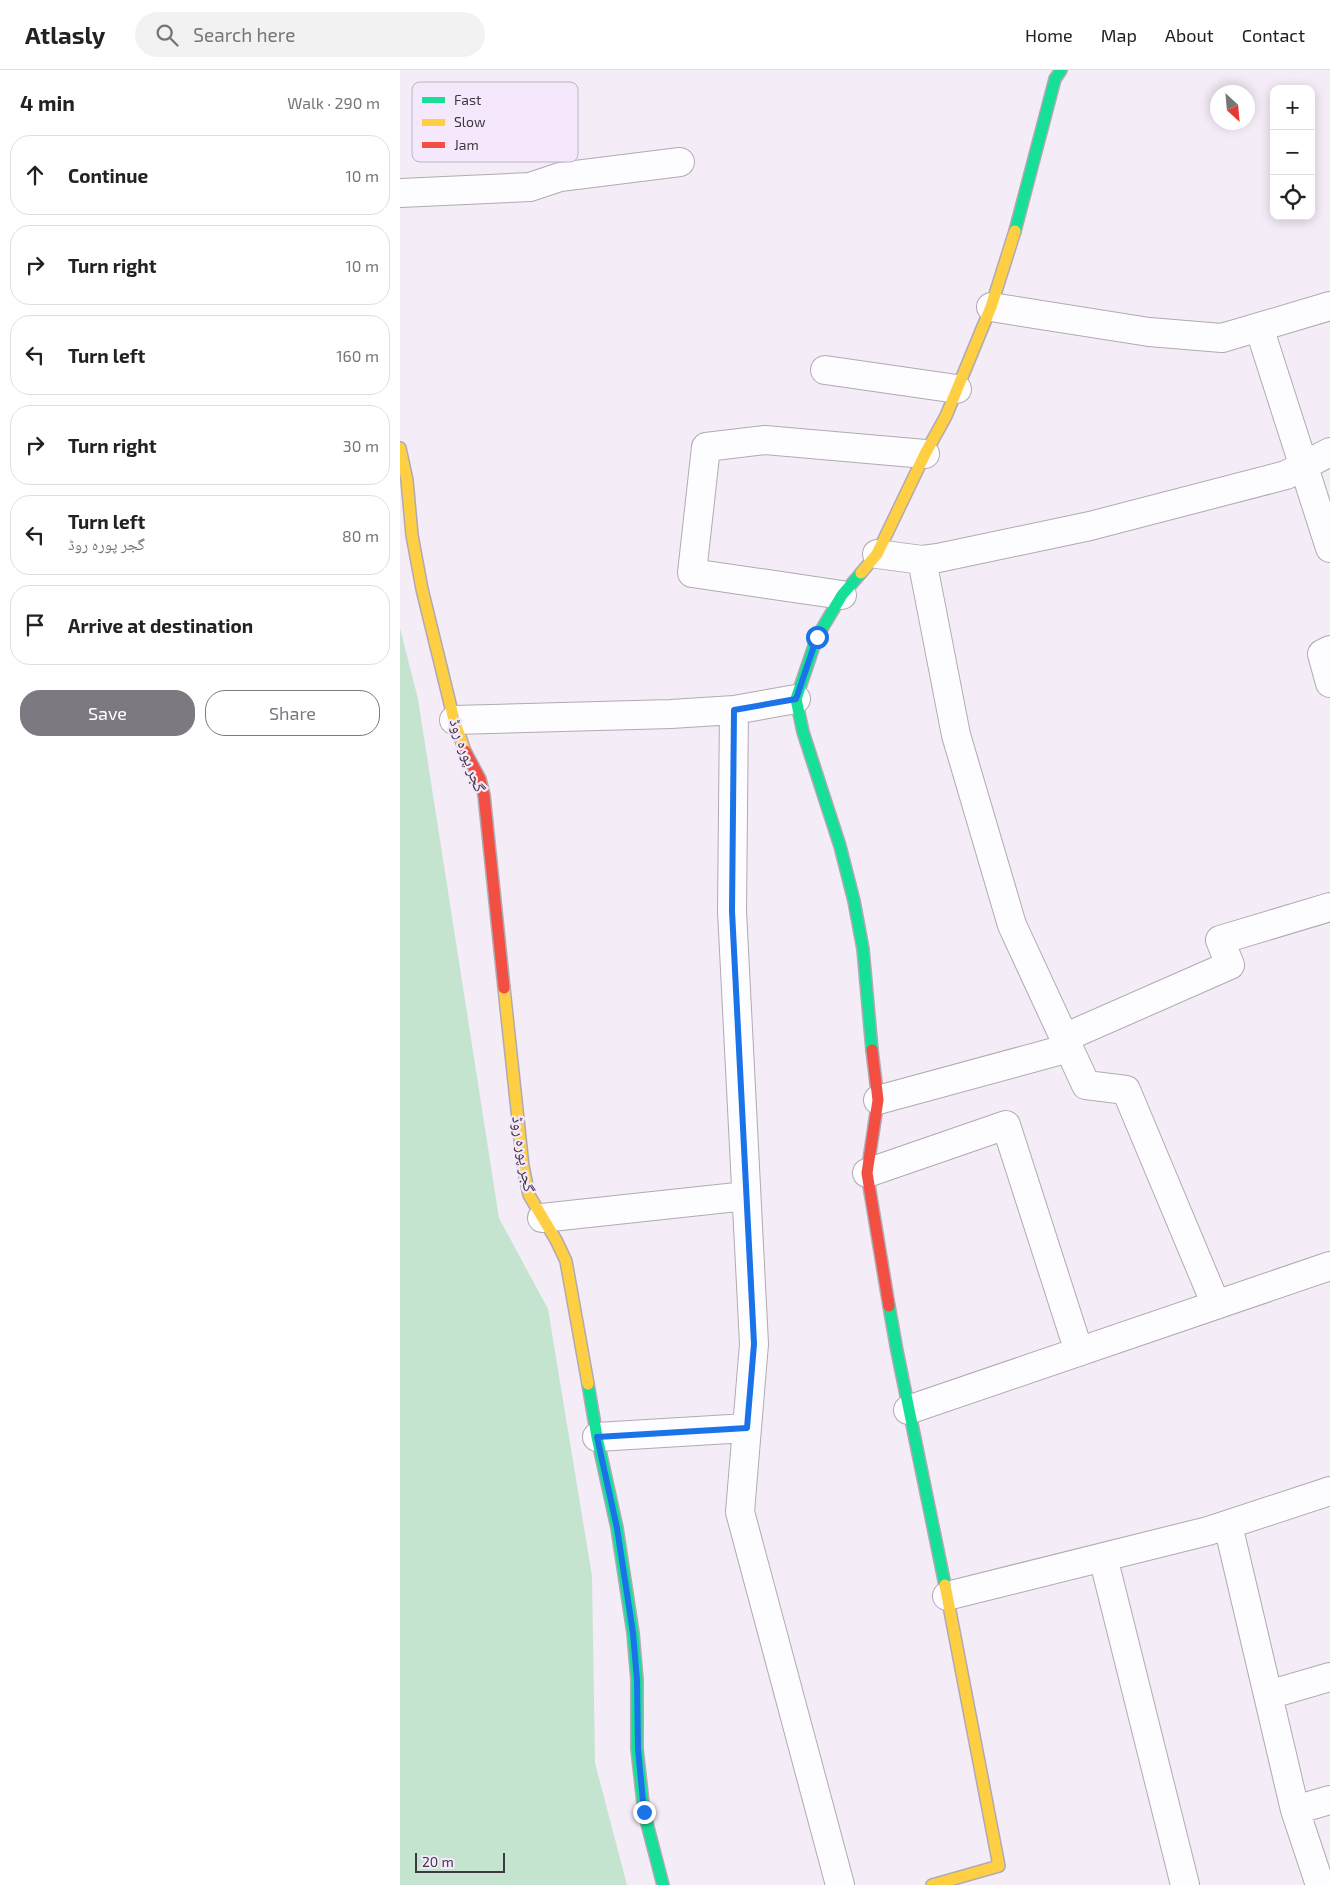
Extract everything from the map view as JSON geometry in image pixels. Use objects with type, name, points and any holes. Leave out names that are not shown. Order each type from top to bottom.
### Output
[{"type":"street","points":[[932,1885],[999,1866],[947,1596],[908,1410],[867,1173],[878,1100],[863,949],[840,846],[803,732],[796,699],[817,637],[842,595],[877,554],[924,454],[946,416],[991,307],[1011,247],[1055,79],[1061,70]]},
{"type":"street","points":[[400,193],[530,187],[560,177],[680,162]]},
{"type":"street","points":[[991,307],[1149,332],[1222,338],[1330,306]]},
{"type":"street","points":[[1259,327],[1330,548]]},
{"type":"street","points":[[825,370],[957,389]]},
{"type":"street","points":[[842,595],[692,573],[706,447],[764,440],[924,454]]},
{"type":"street","name":"گجر پورہ روڈ","points":[[400,448],[407,480],[412,535],[422,589],[454,720],[466,753],[480,779],[484,794],[523,1166],[529,1195],[566,1262],[597,1437],[617,1528],[633,1633],[637,1680],[638,1749],[644,1812],[663,1885]]},
{"type":"street","points":[[877,554],[922,560],[938,558],[1090,526],[1286,475],[1330,452]]},
{"type":"street","points":[[922,560],[956,735],[1010,915],[1086,1085],[1126,1090],[1216,1305]]},
{"type":"street","points":[[1330,650],[1322,654],[1330,683]]},
{"type":"street","points":[[454,720],[671,714],[734,710],[796,699]]},
{"type":"street","points":[[734,710],[732,911],[754,1344],[740,1512],[840,1885]]},
{"type":"street","points":[[878,1100],[1066,1043],[1230,965],[1220,940],[1330,907]]},
{"type":"street","points":[[867,1173],[1006,1125],[1079,1352]]},
{"type":"street","points":[[542,1218],[746,1196]]},
{"type":"street","points":[[908,1410],[1330,1266]]},
{"type":"street","points":[[597,1437],[747,1428]]},
{"type":"street","points":[[947,1596],[1228,1525],[1330,1492]]},
{"type":"street","points":[[1228,1525],[1295,1810],[1320,1885]]},
{"type":"street","points":[[1102,1557],[1185,1885]]},
{"type":"street","points":[[1268,1696],[1330,1677]]},
{"type":"street","points":[[1295,1810],[1330,1800]]},
{"type":"green space","points":[[400,628],[418,699],[499,1218],[548,1309],[592,1576],[595,1763],[627,1885],[400,1885]]},
{"type":"traffic: fast","points":[[1015,231],[1055,79],[1061,70]]},
{"type":"traffic: fast","points":[[861,573],[842,595],[817,637],[796,699],[803,732],[840,846],[854,901],[863,949],[872,1050]]},
{"type":"traffic: fast","points":[[889,1306],[945,1585]]},
{"type":"traffic: fast","points":[[588,1384],[597,1437],[617,1528],[633,1633],[637,1680],[637,1749],[644,1812],[663,1885]]},
{"type":"traffic: slow","points":[[861,573],[877,554],[925,454],[946,416],[991,307],[1015,231]]},
{"type":"traffic: slow","points":[[400,448],[407,480],[412,535],[422,589],[454,720],[465,751]]},
{"type":"traffic: slow","points":[[504,988],[523,1166],[529,1195],[556,1240],[566,1261],[588,1384]]},
{"type":"traffic: slow","points":[[932,1885],[999,1866],[945,1585]]},
{"type":"traffic: jam","points":[[465,751],[480,779],[484,795],[504,988]]},
{"type":"traffic: jam","points":[[872,1050],[878,1100],[867,1173],[889,1306]]},
{"type":"route","points":[[644,1812],[638,1749],[637,1680],[633,1633],[617,1528],[597,1437],[747,1428],[754,1344],[732,911],[734,710],[796,699],[817,637]]}]
